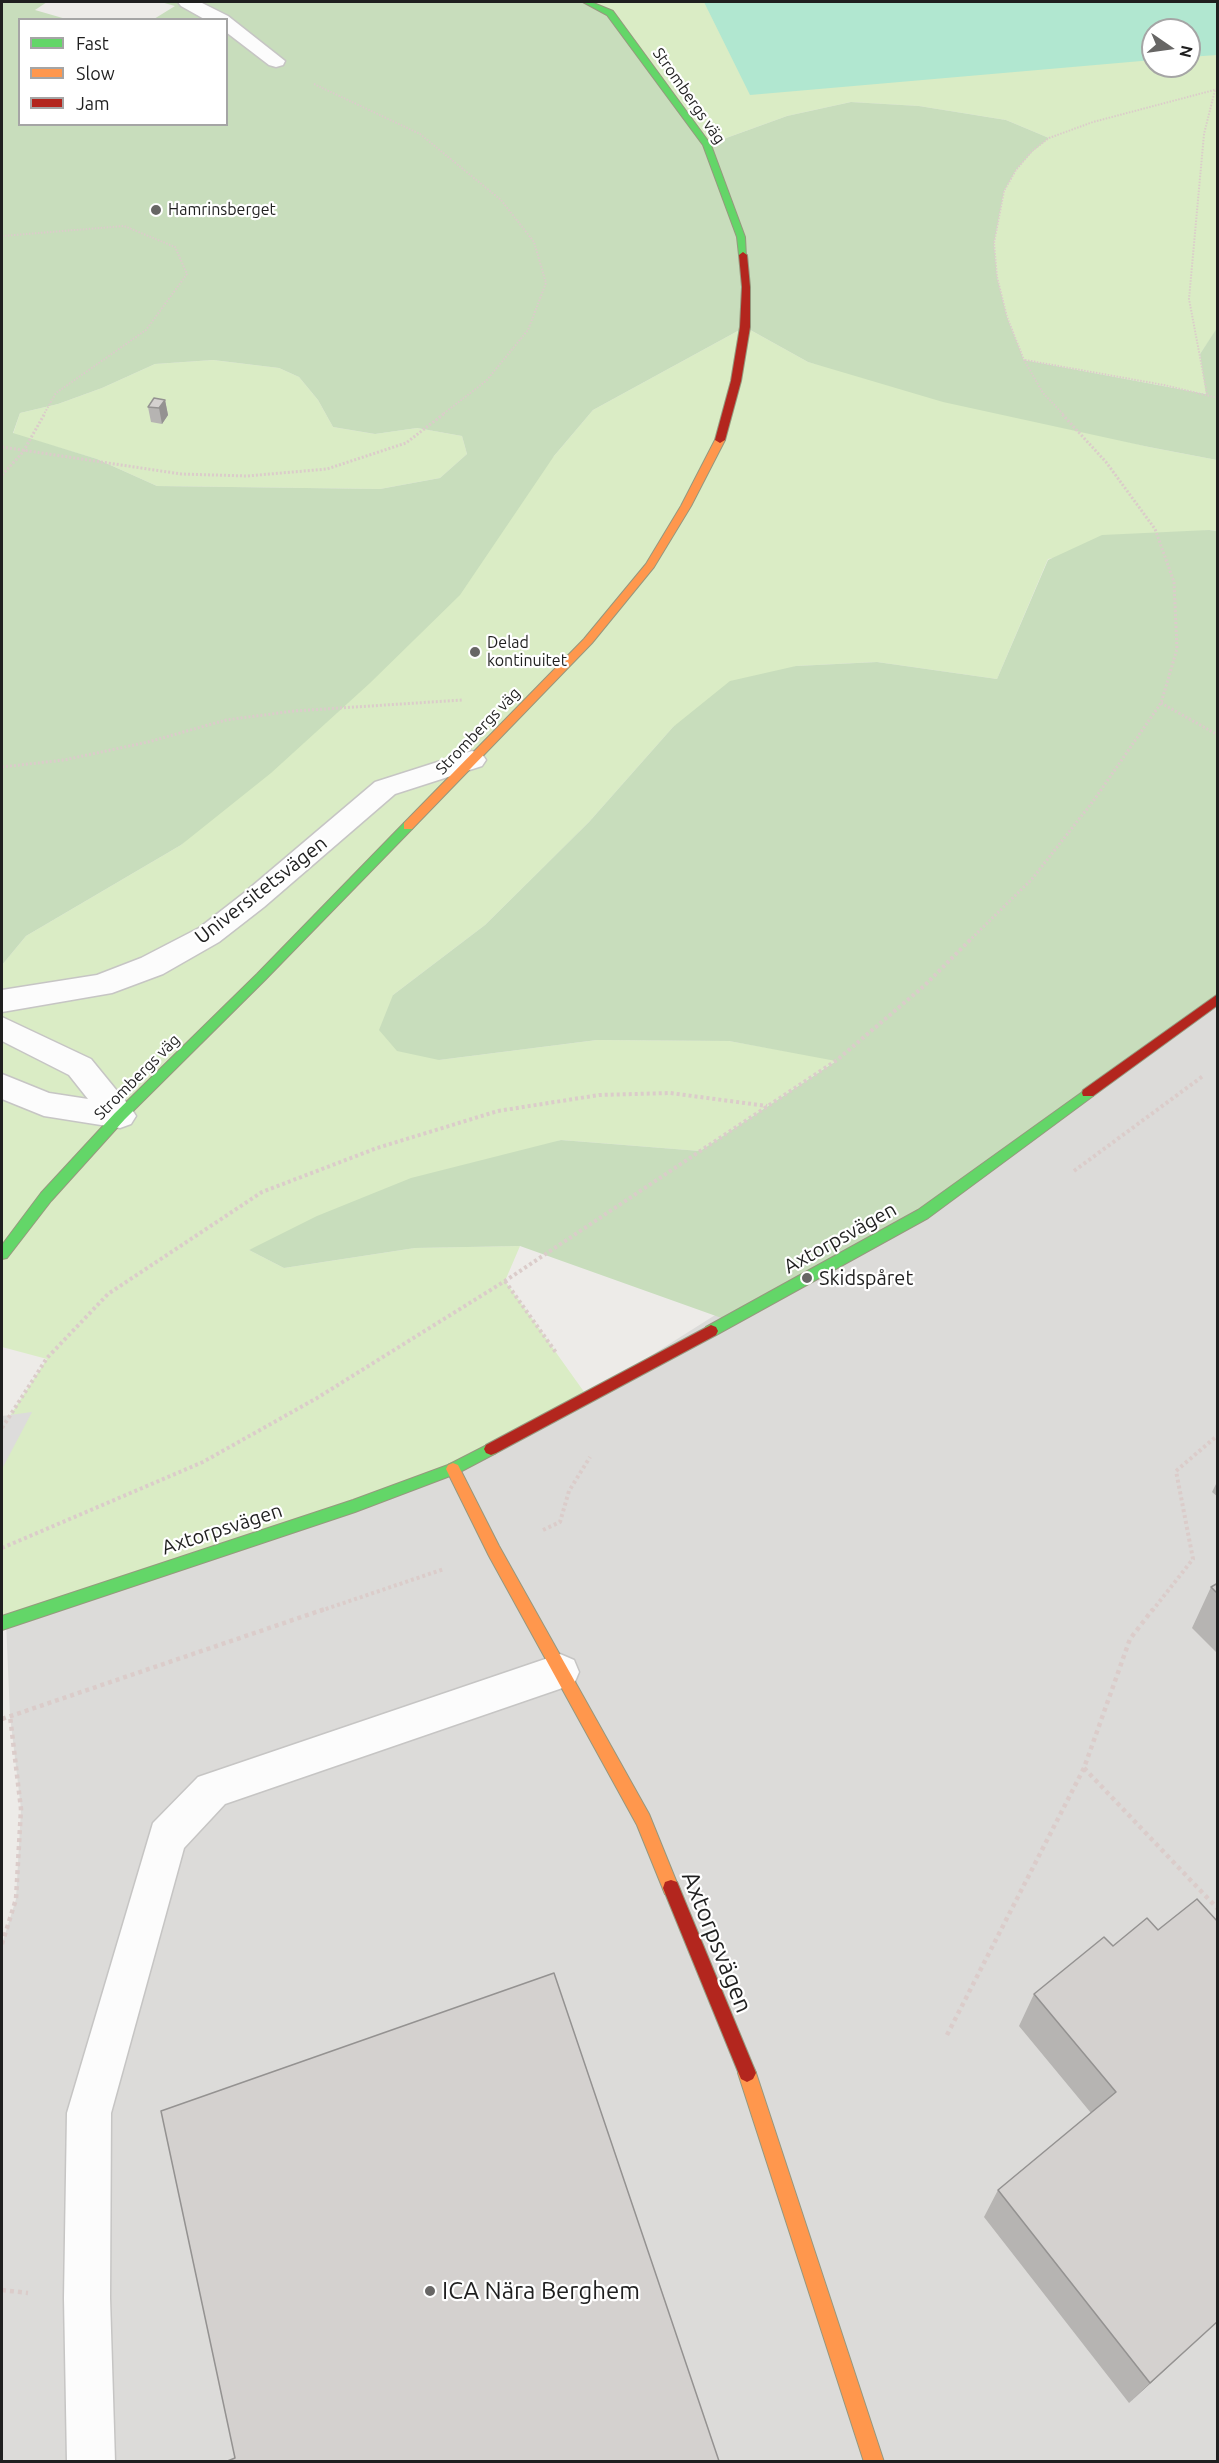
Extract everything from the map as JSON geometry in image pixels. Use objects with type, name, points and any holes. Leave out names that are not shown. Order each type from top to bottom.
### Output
[{"type":"street","points":[[187,2],[217,18]]},
{"type":"street","name":"Strombergs väg","points":[[2,1254],[46,1197],[120,1116],[261,977],[588,641],[643,573],[686,506],[718,446],[736,381],[745,327],[746,287],[741,237],[707,145],[610,7],[586,2]]},
{"type":"street","points":[[228,25],[276,61]]},
{"type":"street","name":"Universitetsvägen","points":[[2,1001],[101,985],[152,966],[209,935],[254,900],[385,788],[472,760]]},
{"type":"street","name":"Axtorpsvägen","points":[[2,1623],[355,1506],[453,1468],[730,1321],[923,1214],[1218,998]]},
{"type":"street","points":[[2,1028],[80,1067],[120,1116]]},
{"type":"street","points":[[2,1086],[44,1104],[120,1116]]},
{"type":"street","name":"Axtorpsvägen","points":[[453,1468],[494,1551],[643,1820],[752,2086],[874,2462]]},
{"type":"street","points":[[91,2462],[87,2298],[89,2113],[167,1837],[212,1790],[560,1672]]},
{"type":"path","points":[[2,447],[23,452],[181,474],[247,476],[327,469],[406,443],[486,381],[528,330],[546,283],[534,242],[501,200],[420,134],[324,90],[276,61]]},
{"type":"path","points":[[2,1548],[203,1462],[317,1398],[505,1281],[837,1060],[924,986],[1032,879],[1094,800],[1161,703],[1177,649],[1174,582],[1155,529],[1106,462],[1043,393],[1024,360],[1007,317],[997,277],[994,243],[1004,191],[1016,170],[1049,138],[1093,122],[1217,89]]},
{"type":"path","points":[[1207,394],[1189,299],[1204,134],[1217,89]]},
{"type":"path","points":[[2,236],[124,226],[175,247],[187,274],[146,330],[56,393],[23,452],[2,475]]},
{"type":"path","points":[[1024,360],[1207,394],[1218,398]]},
{"type":"path","points":[[2,767],[64,760],[148,742],[226,720],[294,711],[534,697]]},
{"type":"path","points":[[1161,703],[1218,735]]},
{"type":"path","points":[[2,1428],[8,1415],[47,1358],[108,1294],[262,1192],[377,1148],[498,1111],[599,1095],[670,1093],[768,1106]]},
{"type":"path","points":[[948,2035],[1084,1768],[1130,1639],[1193,1559],[1176,1471],[1218,1435]]},
{"type":"path","points":[[2,1944],[16,1899],[21,1809],[10,1716]]},
{"type":"path","points":[[1084,1768],[1218,1909]]},
{"type":"shaded area","points":[[1217,998],[1217,2461],[2,2462],[2,1944],[16,1899],[21,1809],[10,1716],[6,1621],[587,1396]]},
{"type":"green space","name":"Hamrinsberget","points":[[2,2],[47,2],[35,10],[63,18],[18,18],[18,126],[228,126],[228,18],[156,18],[175,6],[161,2],[586,2],[610,13],[707,145],[787,116],[851,102],[919,106],[1006,120],[1049,138],[1016,170],[1004,191],[994,243],[997,277],[1007,317],[1024,360],[1206,394],[1200,354],[1217,328],[1217,460],[943,402],[808,362],[745,327],[593,410],[554,456],[460,595],[370,683],[271,773],[181,845],[26,936],[2,965]],"holes":[[[213,360],[279,368],[299,377],[318,400],[333,427],[375,434],[417,428],[462,436],[467,454],[440,478],[380,489],[157,486],[97,459],[13,433],[20,413],[58,404],[102,388],[155,364]]]},
{"type":"green space","points":[[586,2],[1217,2],[1218,328],[1200,354],[1207,394],[1024,360],[1007,317],[997,277],[994,243],[1004,191],[1016,170],[1032,151],[1049,138],[1006,120],[919,106],[851,102],[787,116],[707,145]]},
{"type":"green space","points":[[704,2],[1217,2],[1217,55],[1201,56],[1201,18],[1141,18],[1141,61],[750,95]]},
{"type":"green space","points":[[745,327],[808,362],[1149,447],[1217,460],[1217,531],[1209,530],[1048,559],[997,679],[877,662],[796,666],[673,727],[589,822],[485,925],[393,995],[439,1060],[597,1040],[729,1041],[837,1060],[700,1151],[561,1140],[249,1250],[284,1268],[415,1248],[520,1246],[505,1281],[587,1396],[453,1469],[6,1621],[2,1618],[2,1428],[47,1359],[2,1347],[2,965],[26,936],[181,845],[554,456],[593,410]]},
{"type":"green space","points":[[213,360],[279,368],[299,377],[318,400],[333,427],[375,434],[417,428],[462,436],[467,454],[440,478],[380,489],[157,486],[97,459],[13,434],[20,413],[58,404],[102,388],[155,364]]},
{"type":"green space","points":[[1217,531],[1217,998],[923,1214],[730,1321],[520,1246],[415,1248],[284,1268],[249,1250],[317,1216],[411,1178],[561,1140],[700,1151],[836,1061],[729,1041],[597,1040],[439,1060],[397,1051],[379,1030],[393,995],[485,925],[589,822],[673,727],[730,681],[796,666],[877,662],[997,679],[1048,560],[1102,535]]},
{"type":"pier","points":[[32,1412],[2,1469],[2,1416]]},
{"type":"building","points":[[154,398],[165,400],[159,408],[148,407]]},
{"type":"building","points":[[1218,1583],[1218,1594],[1211,1587]]},
{"type":"building","points":[[1197,1899],[1218,1922],[1218,2321],[1150,2383],[998,2190],[1116,2092],[1034,1994],[1104,1937],[1113,1946],[1147,1918],[1158,1930]]},
{"type":"building","name":"ICA Nära Berghem","points":[[554,1973],[719,2461],[225,2462],[235,2458],[161,2111]]},
{"type":"traffic: fast","points":[[586,2],[610,13],[707,145],[741,237],[743,255]]},
{"type":"traffic: fast","points":[[2,1254],[46,1197],[120,1116],[261,977],[408,826]]},
{"type":"traffic: fast","points":[[711,1331],[923,1214],[1088,1093]]},
{"type":"traffic: fast","points":[[2,1623],[355,1506],[453,1469],[491,1449]]},
{"type":"traffic: slow","points":[[408,826],[588,641],[650,565],[686,506],[720,440]]},
{"type":"traffic: slow","points":[[453,1469],[494,1551],[643,1820],[671,1888]]},
{"type":"traffic: slow","points":[[747,2073],[874,2462]]},
{"type":"traffic: jam","points":[[720,440],[736,381],[745,327],[746,287],[743,255]]},
{"type":"traffic: jam","points":[[1088,1093],[1218,998]]},
{"type":"traffic: jam","points":[[491,1449],[711,1331]]},
{"type":"traffic: jam","points":[[671,1888],[747,2073]]},
{"type":"place","name":"Hamrinsberget","points":[[156,210]]},
{"type":"place","name":"Delad kontinuitet","points":[[475,652]]},
{"type":"place","name":"Skidspåret","points":[[807,1278]]},
{"type":"place","name":"ICA Nära Berghem","points":[[430,2291]]}]
